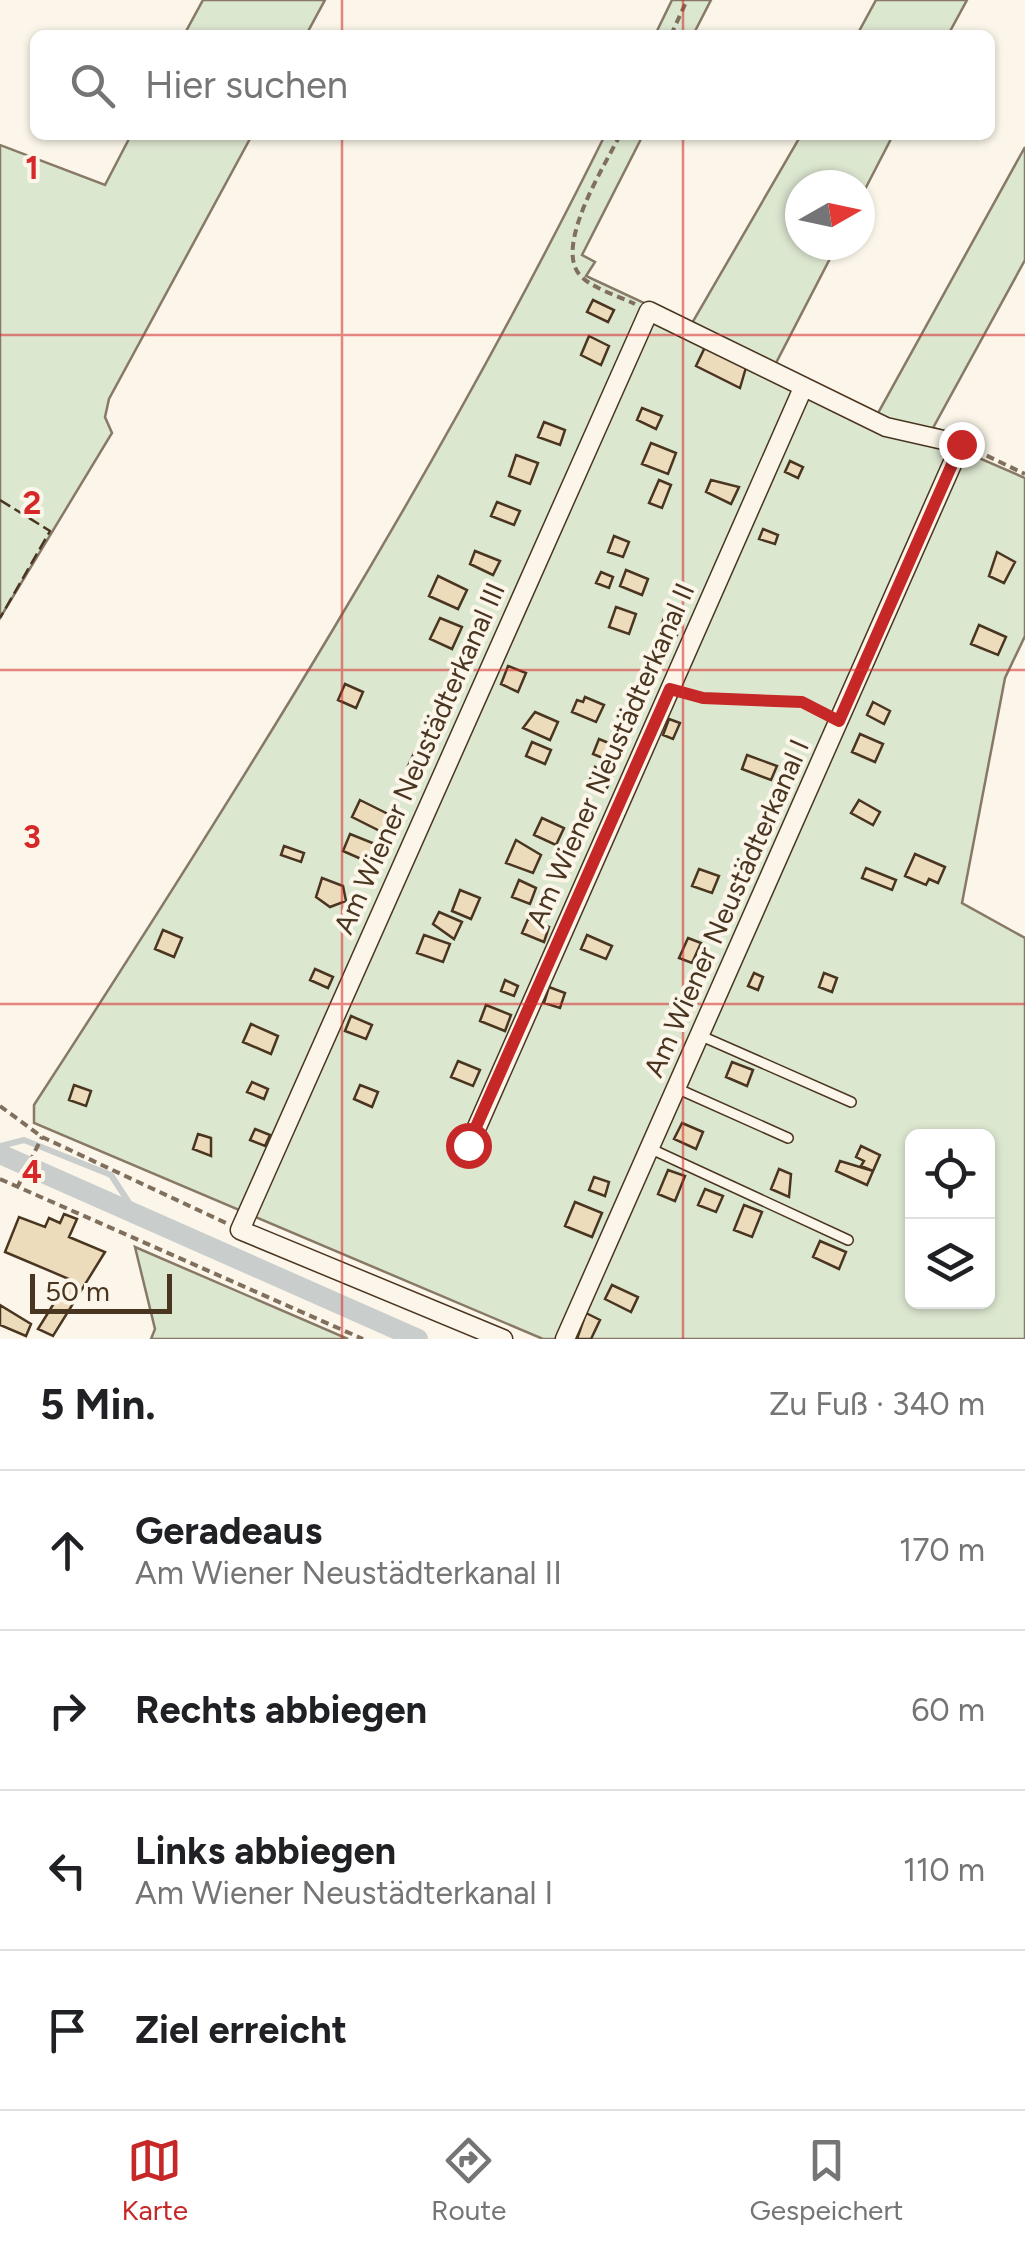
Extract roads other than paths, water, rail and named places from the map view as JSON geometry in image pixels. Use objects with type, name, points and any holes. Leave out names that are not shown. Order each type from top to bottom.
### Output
[{"type":"street","name":"Am Wiener Neustädterkanal III","points":[[502,1339],[240,1230],[649,310],[802,388]]},
{"type":"street","name":"Am Wiener Neustädterkanal I","points":[[565,1339],[961,444],[886,427],[802,388]]},
{"type":"street","name":"Am Wiener Neustädterkanal II","points":[[468,1145],[802,388]]},
{"type":"lane","points":[[699,1035],[852,1102]]},
{"type":"lane","points":[[676,1088],[788,1138]]},
{"type":"lane","points":[[649,1148],[848,1240]]},
{"type":"waterway","points":[[0,1146],[24,1140],[111,1175],[137,1215]]},
{"type":"waterway","points":[[0,1154],[418,1339]]}]
